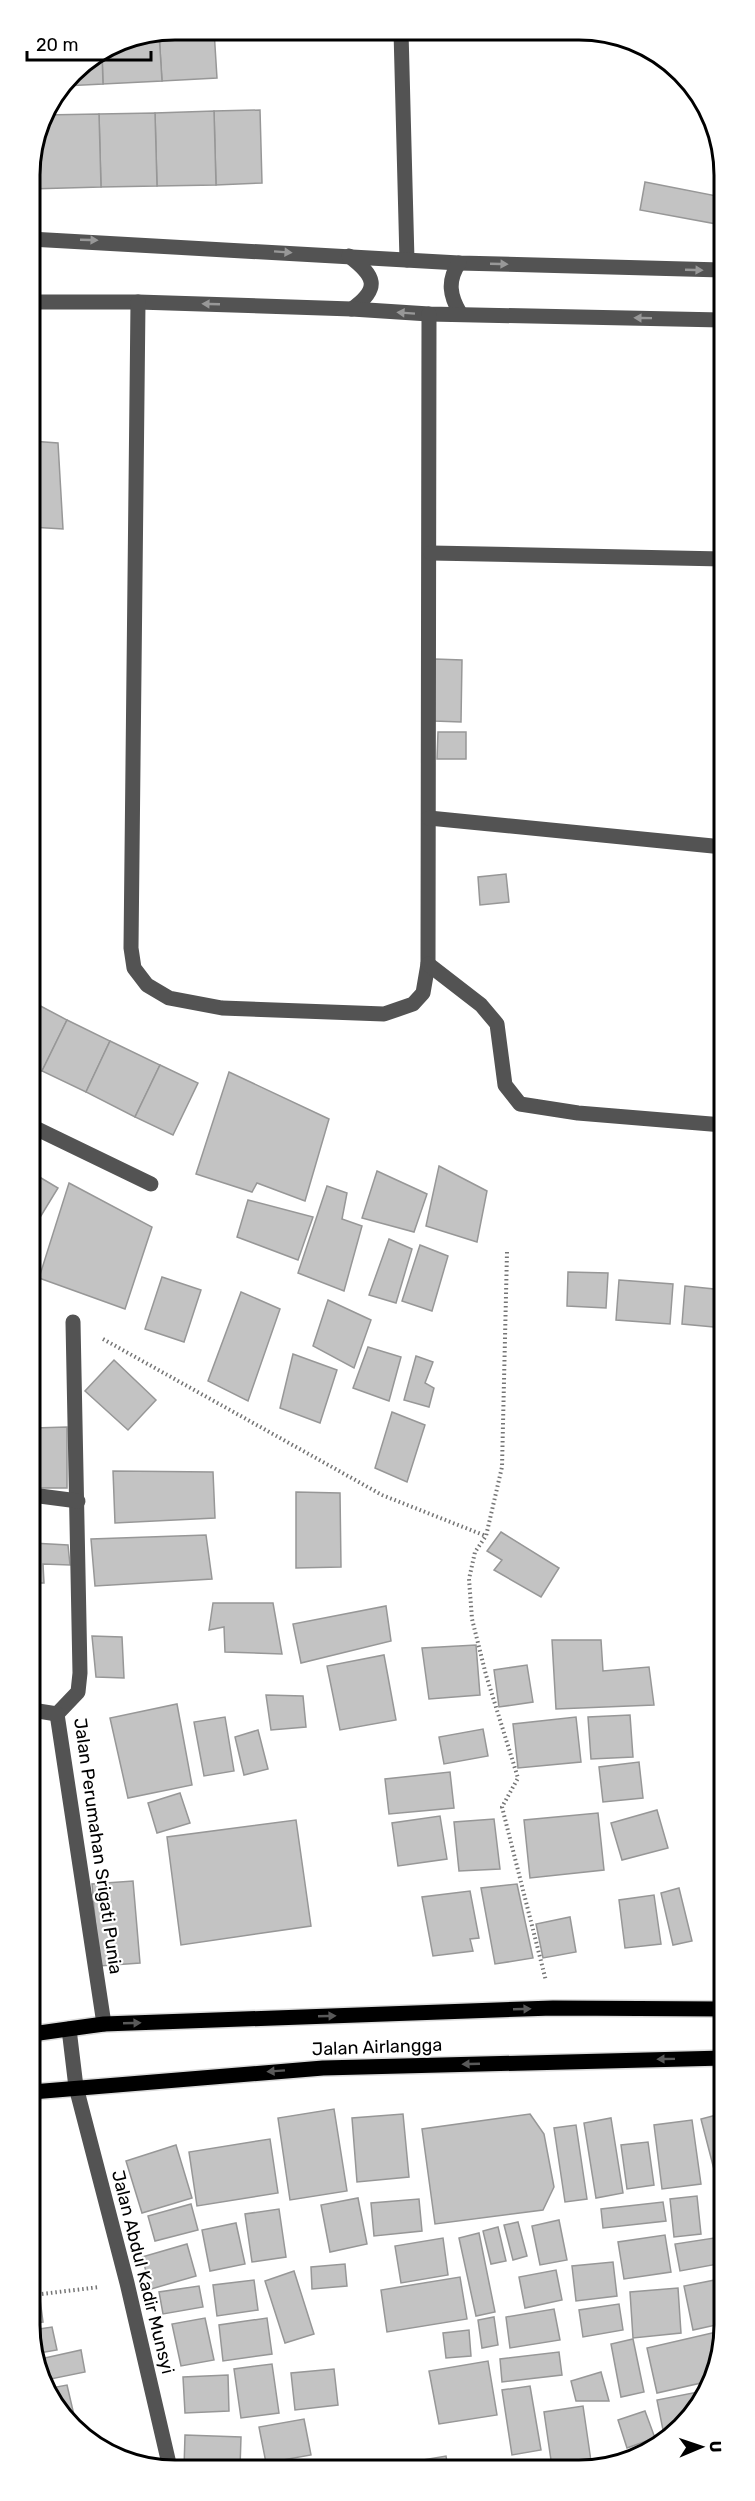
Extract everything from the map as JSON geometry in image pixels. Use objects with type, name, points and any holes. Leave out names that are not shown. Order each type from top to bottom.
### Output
[{"type":"main road","name":"Jalan Airlangga","points":[[40,2033],[104,2024],[553,2008],[714,2009]]},
{"type":"main road","name":"Jalan Airlangga","points":[[40,2091],[322,2068],[714,2058]]},
{"type":"street","points":[[401,40],[407,260]]},
{"type":"street","points":[[41,239],[459,263],[714,270]]},
{"type":"street","points":[[349,256],[368,271],[372,280],[367,298],[352,309]]},
{"type":"street","points":[[459,263],[451,284],[451,298],[460,313]]},
{"type":"street","points":[[41,302],[138,302],[352,309],[429,315],[460,313],[714,320]]},
{"type":"street","points":[[138,302],[131,948],[134,968],[147,985],[169,998],[222,1008],[384,1014],[413,1004],[423,993],[428,964],[429,315]]},
{"type":"street","points":[[430,553],[714,559]]},
{"type":"street","points":[[429,818],[714,846]]},
{"type":"street","points":[[428,964],[481,1005],[497,1024],[505,1085],[520,1104],[578,1113],[714,1124]]},
{"type":"street","points":[[41,1131],[151,1184]]},
{"type":"street","name":"Jalan Perumahan Srigati Punia","points":[[73,1322],[80,1673],[78,1692],[57,1714],[104,2024]]},
{"type":"street","points":[[40,1496],[78,1501]]},
{"type":"street","points":[[40,1711],[57,1714]]},
{"type":"street","name":"Jalan Abdul Kadir Munsyi","points":[[69,2029],[76,2087],[127,2283],[168,2460]]},
{"type":"path","points":[[507,1252],[505,1432],[502,1467],[486,1536],[475,1552],[469,1579],[472,1619],[494,1705],[518,1778],[502,1807],[553,2008]]},
{"type":"path","points":[[73,1322],[382,1495],[486,1536]]},
{"type":"path","points":[[40,2294],[127,2283]]},
{"type":"building","points":[[215,40],[217,78],[162,81],[160,42]]},
{"type":"building","points":[[160,42],[162,81],[103,84],[102,62],[132,48]]},
{"type":"building","points":[[102,62],[103,84],[75,85]]},
{"type":"building","points":[[260,110],[262,183],[216,185],[214,111]]},
{"type":"building","points":[[214,111],[216,185],[157,186],[155,113]]},
{"type":"building","points":[[155,113],[157,186],[101,187],[99,114]]},
{"type":"building","points":[[99,114],[101,187],[41,189],[43,149],[55,115]]},
{"type":"building","points":[[645,182],[714,195],[714,224],[640,210]]},
{"type":"building","points":[[41,442],[58,443],[63,529],[41,528]]},
{"type":"building","points":[[435,659],[462,660],[461,722],[434,721]]},
{"type":"building","points":[[438,732],[466,732],[466,759],[437,759]]},
{"type":"building","points":[[506,874],[509,902],[480,905],[478,877]]},
{"type":"building","points":[[41,1006],[67,1020],[41,1070]]},
{"type":"building","points":[[67,1020],[110,1041],[86,1092],[42,1071]]},
{"type":"building","points":[[110,1041],[160,1065],[135,1117],[86,1092]]},
{"type":"building","points":[[160,1065],[198,1083],[173,1135],[135,1117]]},
{"type":"building","points":[[229,1072],[329,1119],[305,1201],[257,1183],[252,1192],[196,1174]]},
{"type":"building","points":[[439,1166],[487,1191],[477,1242],[426,1226]]},
{"type":"building","points":[[377,1171],[427,1194],[414,1232],[362,1218]]},
{"type":"building","points":[[41,1178],[58,1188],[41,1216]]},
{"type":"building","points":[[69,1183],[152,1227],[125,1309],[40,1279]]},
{"type":"building","points":[[327,1186],[347,1193],[342,1219],[362,1226],[344,1291],[298,1273]]},
{"type":"building","points":[[248,1200],[313,1217],[298,1260],[237,1237]]},
{"type":"building","points":[[389,1239],[412,1249],[396,1303],[369,1295]]},
{"type":"building","points":[[420,1245],[448,1256],[432,1311],[402,1301]]},
{"type":"building","points":[[568,1272],[608,1273],[606,1308],[567,1306]]},
{"type":"building","points":[[162,1277],[201,1290],[184,1342],[145,1329]]},
{"type":"building","points":[[619,1280],[673,1284],[670,1324],[616,1320]]},
{"type":"building","points":[[685,1286],[714,1289],[714,1327],[682,1324]]},
{"type":"building","points":[[241,1292],[280,1309],[248,1401],[208,1381]]},
{"type":"building","points":[[328,1300],[371,1320],[354,1368],[313,1346]]},
{"type":"building","points":[[368,1347],[401,1357],[389,1401],[353,1388]]},
{"type":"building","points":[[293,1354],[337,1370],[320,1423],[280,1408]]},
{"type":"building","points":[[416,1356],[433,1362],[425,1383],[434,1388],[429,1407],[404,1400]]},
{"type":"building","points":[[114,1360],[156,1400],[128,1430],[85,1391]]},
{"type":"building","points":[[392,1412],[425,1425],[407,1482],[375,1468]]},
{"type":"building","points":[[67,1427],[67,1488],[40,1488],[40,1428]]},
{"type":"building","points":[[113,1471],[213,1472],[215,1518],[115,1523]]},
{"type":"building","points":[[296,1492],[340,1493],[341,1567],[296,1568]]},
{"type":"building","points":[[501,1532],[559,1568],[541,1597],[494,1570],[502,1560],[487,1551]]},
{"type":"building","points":[[206,1535],[212,1579],[95,1586],[91,1539]]},
{"type":"building","points":[[40,1543],[68,1545],[70,1565],[43,1564],[44,1583],[40,1583]]},
{"type":"building","points":[[213,1603],[273,1603],[282,1654],[225,1652],[224,1627],[209,1630]]},
{"type":"building","points":[[386,1606],[391,1641],[301,1663],[293,1624]]},
{"type":"building","points":[[92,1636],[122,1637],[124,1678],[96,1677]]},
{"type":"building","points":[[552,1640],[601,1640],[603,1671],[649,1667],[654,1705],[556,1709]]},
{"type":"building","points":[[476,1645],[480,1695],[429,1699],[422,1648]]},
{"type":"building","points":[[384,1655],[396,1720],[340,1730],[327,1666]]},
{"type":"building","points":[[527,1665],[533,1702],[499,1707],[494,1670]]},
{"type":"building","points":[[266,1695],[303,1696],[306,1727],[271,1730]]},
{"type":"building","points":[[177,1704],[192,1785],[128,1798],[110,1718]]},
{"type":"building","points":[[630,1715],[633,1757],[591,1759],[588,1717]]},
{"type":"building","points":[[225,1717],[234,1771],[204,1776],[194,1722]]},
{"type":"building","points":[[576,1717],[581,1762],[518,1768],[513,1724]]},
{"type":"building","points":[[483,1729],[488,1756],[444,1764],[439,1737]]},
{"type":"building","points":[[258,1730],[268,1769],[244,1775],[235,1737]]},
{"type":"building","points":[[639,1762],[643,1798],[603,1802],[599,1767]]},
{"type":"building","points":[[450,1772],[454,1808],[389,1814],[385,1779]]},
{"type":"building","points":[[180,1793],[190,1823],[157,1833],[148,1803]]},
{"type":"building","points":[[657,1810],[668,1848],[622,1860],[611,1823]]},
{"type":"building","points":[[598,1813],[604,1870],[530,1878],[524,1820]]},
{"type":"building","points":[[440,1816],[447,1859],[398,1866],[392,1823]]},
{"type":"building","points":[[494,1819],[500,1869],[459,1871],[454,1822]]},
{"type":"building","points":[[296,1820],[311,1926],[181,1945],[167,1837]]},
{"type":"building","points":[[133,1881],[140,1963],[99,1966],[92,1884]]},
{"type":"building","points":[[517,1884],[533,1958],[495,1964],[481,1888]]},
{"type":"building","points":[[679,1888],[692,1941],[673,1945],[661,1893]]},
{"type":"building","points":[[470,1891],[479,1938],[470,1939],[473,1951],[433,1956],[422,1897]]},
{"type":"building","points":[[654,1895],[661,1944],[625,1948],[619,1900]]},
{"type":"building","points":[[570,1917],[576,1952],[543,1958],[536,1924]]},
{"type":"building","points":[[334,2109],[347,2191],[290,2200],[278,2118]]},
{"type":"building","points":[[403,2114],[409,2177],[357,2182],[352,2118]]},
{"type":"building","points":[[530,2114],[544,2134],[554,2187],[543,2210],[435,2224],[422,2129]]},
{"type":"building","points":[[714,2116],[714,2169],[701,2119]]},
{"type":"building","points":[[611,2118],[623,2193],[596,2198],[584,2123]]},
{"type":"building","points":[[692,2120],[701,2184],[662,2189],[654,2125]]},
{"type":"building","points":[[576,2125],[587,2199],[565,2202],[554,2128]]},
{"type":"building","points":[[270,2139],[278,2193],[197,2206],[189,2152]]},
{"type":"building","points":[[648,2142],[654,2185],[627,2189],[621,2145]]},
{"type":"building","points":[[176,2145],[192,2198],[142,2213],[126,2161]]},
{"type":"building","points":[[697,2196],[701,2234],[674,2237],[670,2199]]},
{"type":"building","points":[[358,2198],[367,2244],[330,2252],[321,2205]]},
{"type":"building","points":[[419,2199],[422,2231],[374,2236],[371,2203]]},
{"type":"building","points":[[663,2202],[666,2221],[603,2228],[601,2209]]},
{"type":"building","points":[[191,2204],[198,2230],[155,2241],[148,2216]]},
{"type":"building","points":[[279,2209],[286,2257],[252,2262],[245,2214]]},
{"type":"building","points":[[559,2220],[567,2260],[540,2265],[532,2226]]},
{"type":"building","points":[[518,2222],[527,2256],[513,2260],[504,2225]]},
{"type":"building","points":[[236,2223],[245,2264],[210,2271],[202,2230]]},
{"type":"building","points":[[498,2227],[506,2261],[491,2264],[483,2231]]},
{"type":"building","points":[[479,2233],[495,2312],[476,2316],[459,2238]]},
{"type":"building","points":[[665,2235],[671,2272],[624,2279],[618,2242]]},
{"type":"building","points":[[443,2238],[448,2275],[401,2283],[395,2246]]},
{"type":"building","points":[[714,2238],[714,2265],[680,2271],[675,2244]]},
{"type":"building","points":[[187,2244],[196,2276],[151,2289],[142,2257]]},
{"type":"building","points":[[613,2262],[617,2296],[576,2301],[572,2266]]},
{"type":"building","points":[[345,2264],[347,2286],[312,2289],[311,2267]]},
{"type":"building","points":[[556,2270],[562,2300],[525,2308],[519,2277]]},
{"type":"building","points":[[294,2271],[314,2334],[285,2343],[265,2281]]},
{"type":"building","points":[[460,2277],[467,2319],[387,2332],[381,2290]]},
{"type":"building","points":[[254,2280],[258,2310],[217,2316],[213,2285]]},
{"type":"building","points":[[714,2280],[714,2325],[693,2330],[684,2286]]},
{"type":"building","points":[[199,2286],[203,2307],[163,2314],[159,2292]]},
{"type":"building","points":[[678,2288],[681,2333],[633,2338],[630,2292]]},
{"type":"building","points":[[40,2299],[43,2322],[40,2322]]},
{"type":"building","points":[[619,2304],[623,2330],[583,2337],[579,2310]]},
{"type":"building","points":[[554,2309],[560,2340],[510,2348],[506,2317]]},
{"type":"building","points":[[494,2317],[498,2345],[482,2348],[478,2320]]},
{"type":"building","points":[[205,2318],[214,2360],[181,2366],[172,2324]]},
{"type":"building","points":[[267,2318],[272,2354],[223,2361],[219,2325]]},
{"type":"building","points":[[52,2327],[57,2350],[43,2352],[40,2329]]},
{"type":"building","points":[[469,2330],[471,2356],[446,2358],[443,2333]]},
{"type":"building","points":[[714,2333],[710,2361],[701,2383],[657,2393],[647,2348]]},
{"type":"building","points":[[633,2339],[644,2392],[621,2397],[611,2344]]},
{"type":"building","points":[[81,2350],[85,2372],[52,2379],[44,2358]]},
{"type":"building","points":[[559,2352],[562,2375],[502,2382],[500,2359]]},
{"type":"building","points":[[488,2361],[497,2415],[439,2424],[429,2371]]},
{"type":"building","points":[[272,2364],[279,2413],[241,2418],[234,2369]]},
{"type":"building","points":[[334,2369],[338,2405],[295,2410],[291,2373]]},
{"type":"building","points":[[601,2372],[609,2401],[576,2401],[571,2381]]},
{"type":"building","points":[[228,2375],[229,2411],[185,2413],[183,2377]]},
{"type":"building","points":[[67,2385],[74,2414],[68,2408],[56,2387]]},
{"type":"building","points":[[530,2386],[541,2450],[512,2455],[502,2390]]},
{"type":"building","points":[[696,2392],[679,2417],[671,2417],[671,2425],[663,2431],[657,2400]]},
{"type":"building","points":[[583,2406],[591,2459],[551,2460],[544,2412]]},
{"type":"building","points":[[645,2411],[655,2438],[627,2448],[618,2420]]},
{"type":"building","points":[[304,2419],[311,2455],[283,2460],[265,2460],[259,2427]]},
{"type":"building","points":[[185,2435],[241,2437],[240,2460],[184,2460]]},
{"type":"building","points":[[446,2456],[447,2460],[422,2460]]}]
